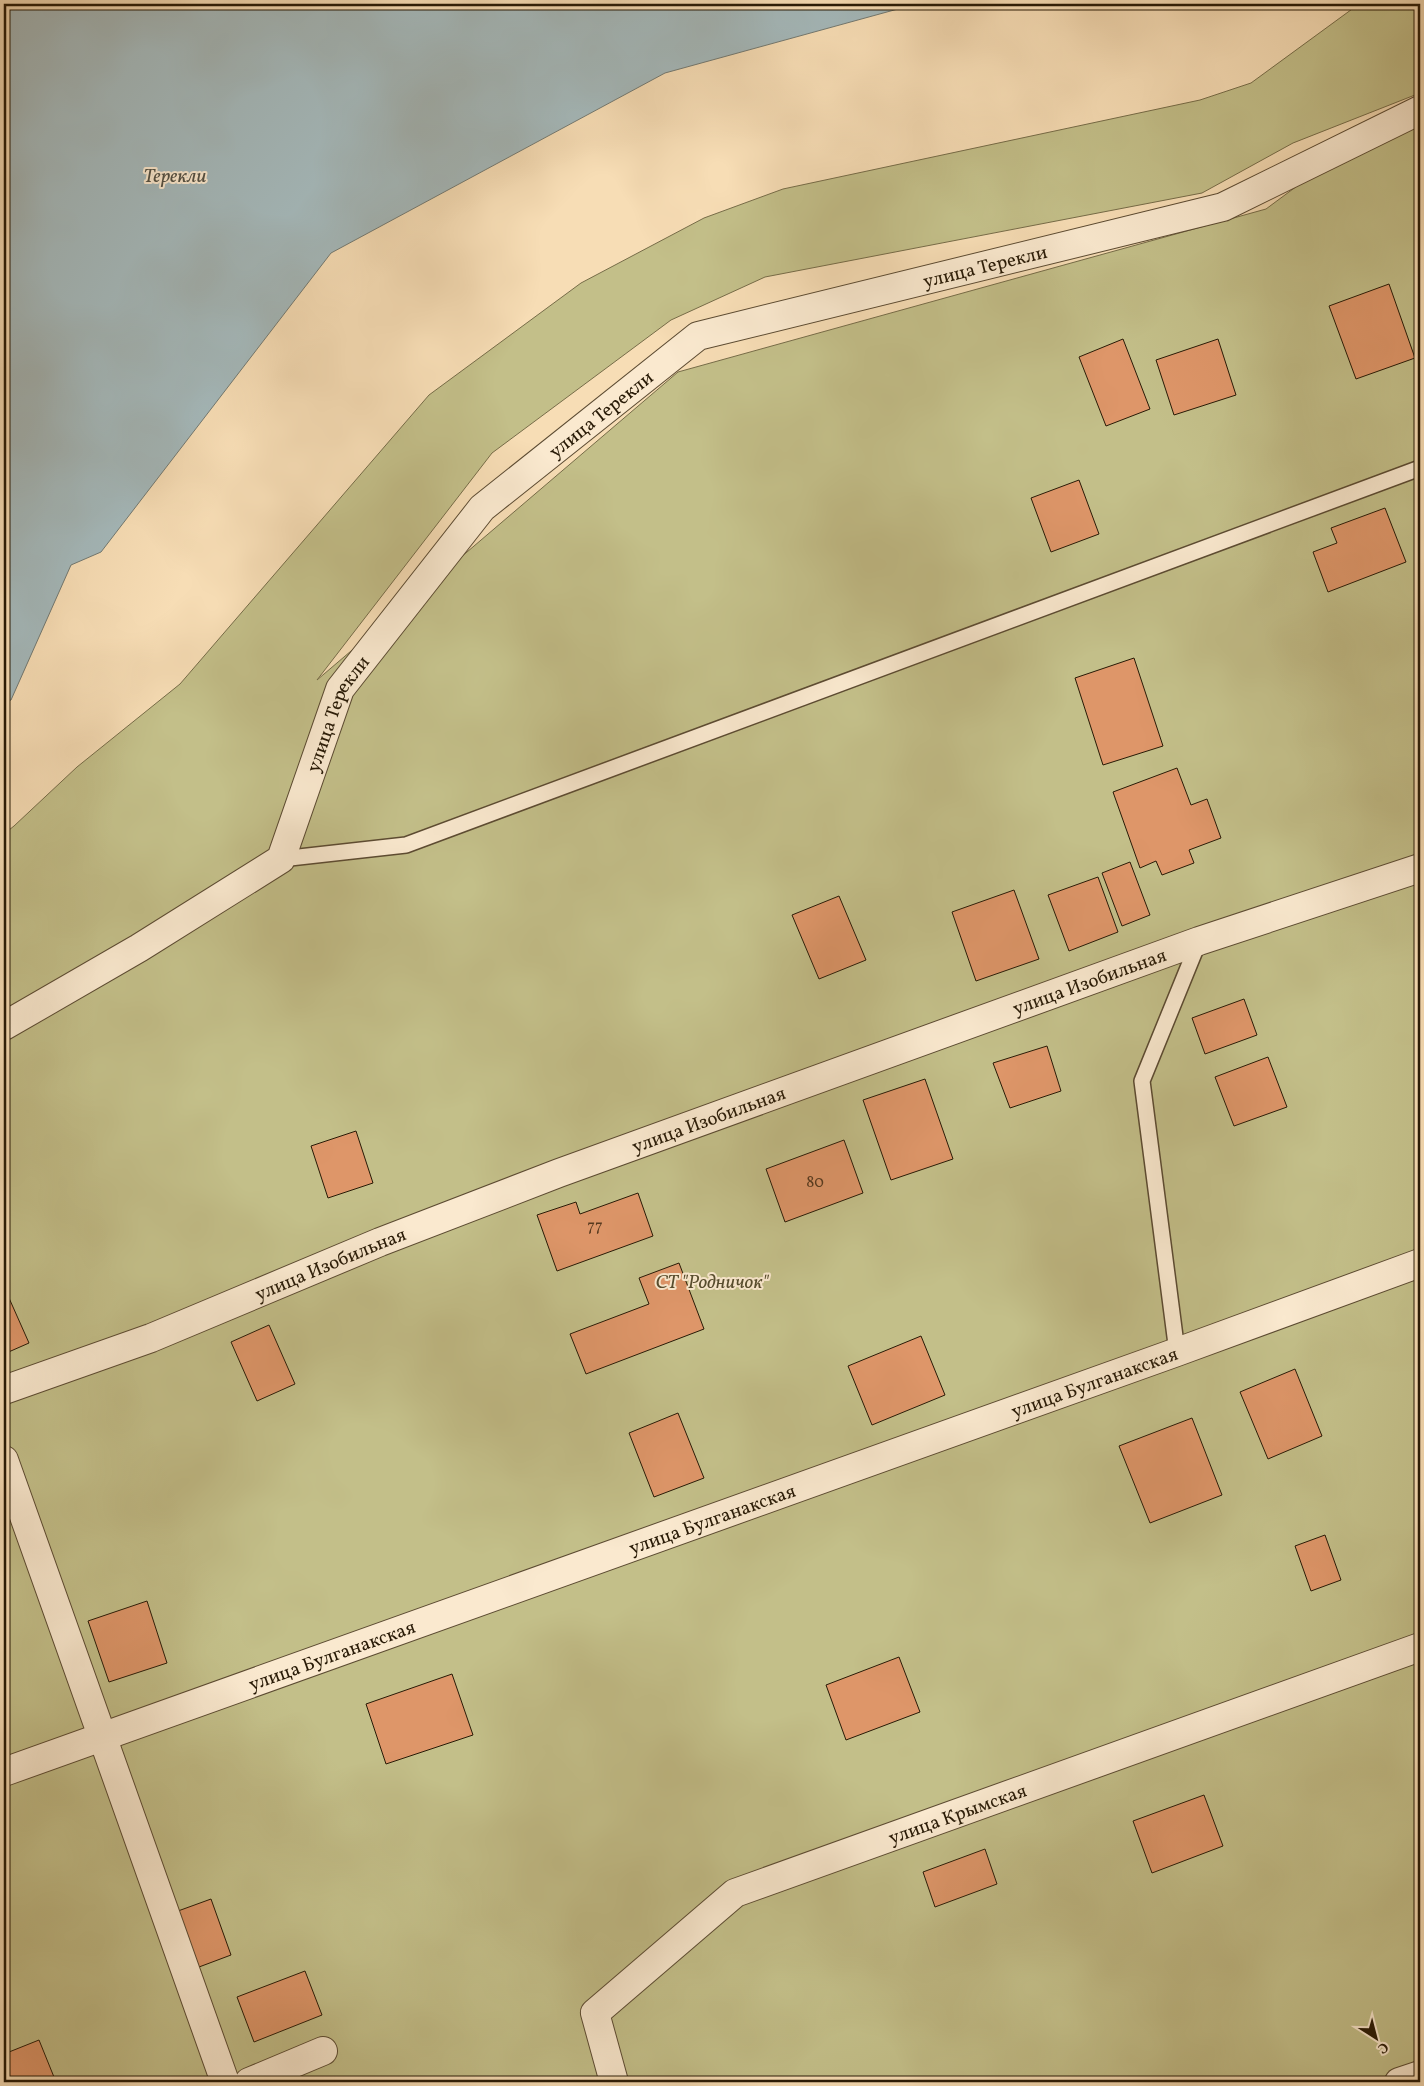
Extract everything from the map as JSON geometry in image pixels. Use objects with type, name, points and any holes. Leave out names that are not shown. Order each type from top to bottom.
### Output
[{"type":"street","name":"улица Терекли","points":[[281,859],[340,690],[482,508],[698,336],[1223,207],[1420,110]]},
{"type":"street","points":[[4,1026],[139,948],[281,859]]},
{"type":"street","name":"улица Изобильная","points":[[4,1390],[152,1338],[380,1242],[559,1173],[1199,942],[1420,868]]},
{"type":"street","name":"улица Булганакская","points":[[4,1772],[1178,1352],[1420,1263]]},
{"type":"street","points":[[4,1460],[225,2082]]},
{"type":"street","name":"улица Крымская","points":[[614,2082],[595,2013],[735,1893],[1420,1648]]},
{"type":"street","points":[[249,2082],[323,2051]]},
{"type":"street","points":[[1399,2082],[1420,2075]]},
{"type":"lane","points":[[281,859],[406,845],[1420,468]]},
{"type":"lane","points":[[1178,1352],[1142,1081],[1199,942]]},
{"type":"green space","name":"СТ \"Родничок\"","points":[[1359,4],[1420,4],[1420,93],[1293,143],[1202,193],[765,277],[671,320],[492,453],[317,680],[678,372],[1266,209],[1420,95],[1420,2082],[4,2082],[4,834],[77,767],[180,684],[429,395],[581,283],[704,218],[783,189],[1200,100],[1251,83]]},
{"type":"water","name":"Терекли","points":[[4,4],[916,4],[665,73],[331,253],[101,552],[71,565],[11,700],[4,703]]},
{"type":"building","points":[[1389,284],[1415,358],[1356,379],[1329,306]]},
{"type":"building","points":[[1123,339],[1150,409],[1106,426],[1079,357]]},
{"type":"building","points":[[1218,339],[1236,395],[1174,415],[1156,360]]},
{"type":"building","points":[[1079,480],[1099,534],[1051,552],[1031,498]]},
{"type":"building","points":[[1385,508],[1406,562],[1328,592],[1313,552],[1337,543],[1331,528]]},
{"type":"building","points":[[1134,658],[1163,746],[1103,765],[1075,678]]},
{"type":"building","points":[[1177,768],[1191,805],[1207,799],[1221,838],[1189,850],[1194,863],[1162,875],[1156,861],[1140,868],[1113,792]]},
{"type":"building","points":[[1130,862],[1150,915],[1122,926],[1102,873]]},
{"type":"building","points":[[1098,877],[1118,932],[1069,951],[1048,895]]},
{"type":"building","points":[[1014,890],[1039,959],[976,981],[952,912]]},
{"type":"building","points":[[839,896],[866,960],[819,979],[792,915]]},
{"type":"building","points":[[1244,999],[1257,1035],[1205,1054],[1192,1018]]},
{"type":"building","points":[[1047,1046],[1061,1091],[1010,1108],[993,1063]]},
{"type":"building","points":[[1268,1057],[1287,1107],[1234,1126],[1215,1077]]},
{"type":"building","points":[[925,1079],[953,1159],[891,1180],[863,1100]]},
{"type":"building","points":[[356,1131],[373,1183],[328,1198],[311,1146]]},
{"type":"building","points":[[844,1140],[863,1193],[785,1222],[766,1169]]},
{"type":"building","points":[[638,1193],[653,1236],[557,1271],[537,1215],[576,1202],[580,1214]]},
{"type":"building","points":[[679,1263],[704,1329],[586,1374],[570,1334],[649,1304],[639,1278]]},
{"type":"building","points":[[4,1289],[29,1343],[4,1354]]},
{"type":"building","points":[[269,1325],[295,1384],[257,1401],[231,1342]]},
{"type":"building","points":[[921,1336],[945,1395],[872,1425],[848,1366]]},
{"type":"building","points":[[1295,1369],[1322,1436],[1268,1459],[1240,1392]]},
{"type":"building","points":[[678,1413],[704,1478],[654,1497],[629,1433]]},
{"type":"building","points":[[1192,1418],[1222,1495],[1150,1523],[1119,1446]]},
{"type":"building","points":[[1325,1535],[1341,1580],[1311,1591],[1295,1546]]},
{"type":"building","points":[[147,1601],[167,1663],[109,1682],[88,1621]]},
{"type":"building","points":[[899,1657],[920,1712],[846,1740],[826,1685]]},
{"type":"building","points":[[452,1674],[473,1735],[386,1764],[366,1704]]},
{"type":"building","points":[[1204,1795],[1223,1846],[1152,1873],[1133,1821]]},
{"type":"building","points":[[985,1849],[997,1884],[935,1907],[923,1872]]},
{"type":"building","points":[[211,1899],[231,1955],[199,1967],[178,1911]]},
{"type":"building","points":[[305,1971],[322,2015],[254,2042],[237,1997]]},
{"type":"building","points":[[39,2040],[56,2082],[9,2082],[4,2068],[4,2054]]}]
